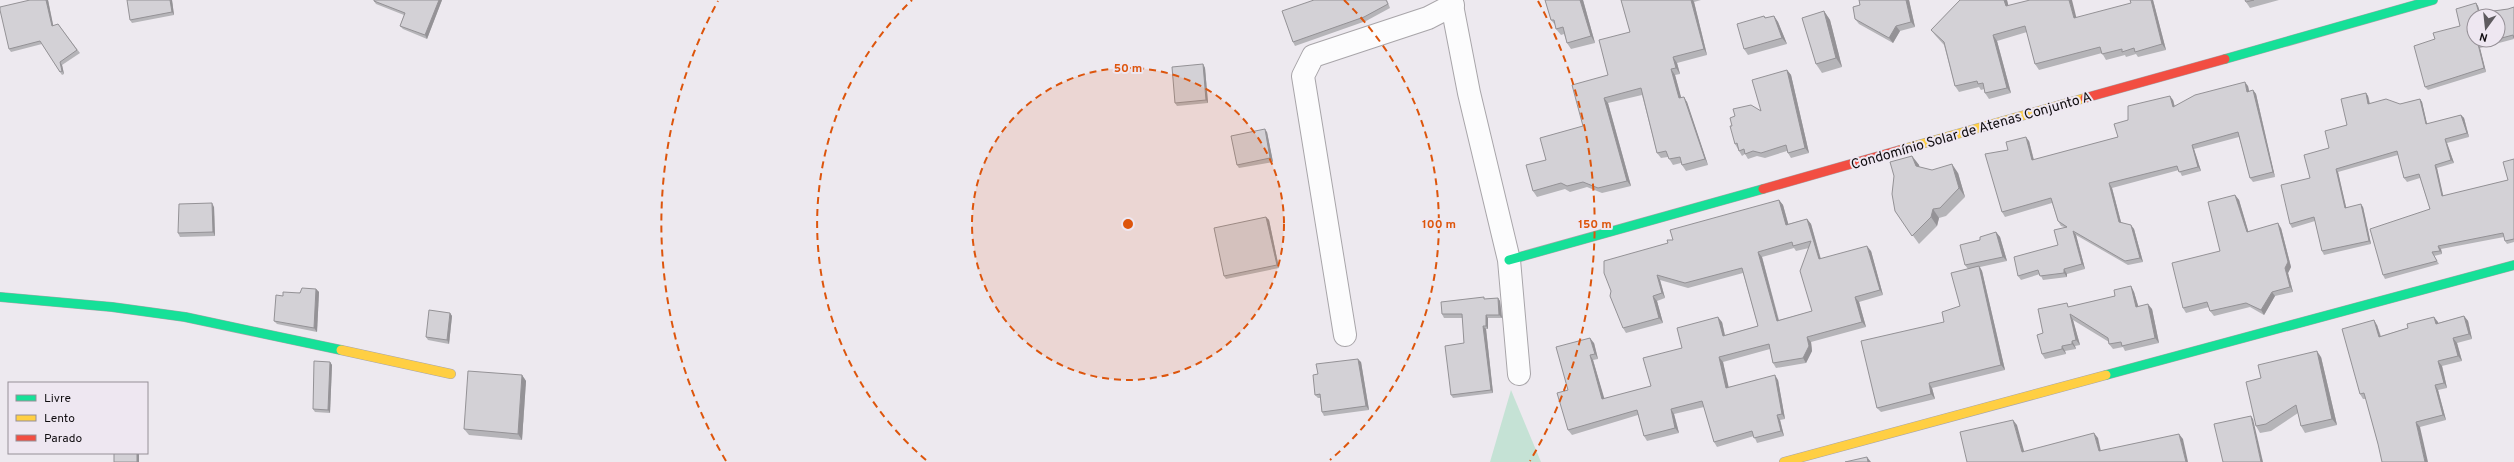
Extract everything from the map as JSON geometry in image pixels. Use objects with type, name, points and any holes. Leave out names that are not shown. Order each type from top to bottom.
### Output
[{"type":"street","name":"Condomínio Solar de Atenas Conjunto A","points":[[1509,260],[2434,0]]},
{"type":"street","points":[[1345,335],[1302,76],[1313,56],[1428,18],[1452,3],[1469,93],[1509,260],[1519,374]]},
{"type":"street","points":[[1784,462],[2514,265]]},
{"type":"street","points":[[0,297],[112,307],[185,317],[255,330],[451,374]]},
{"type":"green space","points":[[1511,390],[1541,462],[1490,462]]},
{"type":"building","points":[[30,0],[46,0],[52,26],[58,24],[77,50],[60,62],[62,71],[60,72],[40,41],[9,49],[0,7]]},
{"type":"building","points":[[127,0],[170,0],[172,12],[130,20]]},
{"type":"building","points":[[374,0],[439,0],[425,35],[400,26],[405,13]]},
{"type":"building","points":[[1314,0],[1386,0],[1388,4],[1364,17],[1293,42],[1282,11]]},
{"type":"building","points":[[1545,0],[1580,0],[1591,36],[1567,43],[1563,27],[1556,29],[1554,20],[1551,20]]},
{"type":"building","points":[[1621,0],[1691,0],[1704,49],[1673,57],[1676,68],[1671,69],[1679,98],[1684,97],[1705,159],[1682,165],[1680,157],[1669,159],[1666,151],[1657,153],[1641,88],[1604,98],[1627,181],[1598,188],[1583,182],[1567,186],[1561,183],[1533,191],[1526,165],[1546,160],[1540,138],[1583,126],[1572,85],[1608,75],[1599,40],[1630,32]]},
{"type":"building","points":[[1859,0],[1906,0],[1911,22],[1896,26],[1889,38],[1855,19],[1853,7],[1860,5]]},
{"type":"building","points":[[1960,0],[2004,0],[2006,6],[2030,0],[2069,0],[2074,18],[2131,3],[2130,0],[2151,0],[2162,44],[2135,52],[2134,48],[2122,52],[2122,49],[2102,54],[2100,47],[2035,64],[2025,26],[1993,35],[2007,88],[1985,93],[1983,83],[1978,84],[1977,81],[1955,86],[1944,42],[1931,30]]},
{"type":"building","points":[[2476,3],[2478,8],[2466,8],[2466,48],[2479,48],[2484,68],[2425,87],[2414,46],[2435,39],[2433,33],[2460,26],[2456,9]]},
{"type":"building","points":[[2514,7],[2514,38],[2513,35],[2506,37],[2506,9]]},
{"type":"building","points":[[1824,11],[1836,58],[1816,64],[1802,18]]},
{"type":"building","points":[[1764,16],[1765,18],[1774,16],[1782,38],[1744,49],[1737,24]]},
{"type":"building","points":[[1203,64],[1206,100],[1175,103],[1172,67]]},
{"type":"building","points":[[1787,70],[1805,148],[1788,153],[1786,145],[1761,153],[1753,151],[1745,154],[1744,149],[1739,151],[1737,143],[1735,144],[1730,126],[1732,126],[1730,118],[1735,116],[1733,109],[1751,105],[1761,111],[1752,80]]},
{"type":"building","points":[[2245,82],[2247,92],[2253,90],[2273,172],[2250,178],[2238,132],[2192,145],[2198,167],[2179,172],[2177,166],[2109,183],[2119,222],[2131,225],[2140,258],[2125,261],[2073,231],[2082,264],[2064,269],[2064,273],[2040,276],[2038,270],[2018,276],[2014,257],[2058,245],[2054,230],[2067,227],[2058,221],[2051,198],[2002,212],[1985,154],[2008,150],[2006,142],[2026,137],[2032,160],[2118,137],[2114,124],[2128,120],[2128,106],[2170,96],[2173,107],[2195,95]]},
{"type":"building","points":[[2366,93],[2368,104],[2386,99],[2400,104],[2420,99],[2426,124],[2461,115],[2467,133],[2445,139],[2451,160],[2435,165],[2442,196],[2508,180],[2503,162],[2514,159],[2514,239],[2505,241],[2503,233],[2438,246],[2440,251],[2432,252],[2437,261],[2383,275],[2370,229],[2430,209],[2419,174],[2404,178],[2397,151],[2336,169],[2345,208],[2361,204],[2369,241],[2322,251],[2314,217],[2290,224],[2281,185],[2310,178],[2304,155],[2329,148],[2325,131],[2347,125],[2341,99]]},
{"type":"building","points":[[1265,129],[1270,158],[1237,165],[1231,136]]},
{"type":"building","points":[[1912,156],[1916,166],[1932,170],[1952,164],[1959,188],[1940,208],[1933,209],[1931,217],[1912,236],[1895,211],[1892,194],[1894,176],[1890,162]]},
{"type":"building","points":[[2235,195],[2247,232],[2278,223],[2288,262],[2285,268],[2290,287],[2272,292],[2261,310],[2246,303],[2210,311],[2207,302],[2183,308],[2172,263],[2220,251],[2208,202]]},
{"type":"building","points":[[1779,200],[1786,225],[1807,219],[1819,259],[1867,246],[1880,290],[1855,297],[1862,322],[1807,337],[1809,346],[1803,358],[1773,363],[1769,344],[1719,357],[1726,388],[1775,375],[1782,414],[1777,415],[1781,431],[1754,438],[1752,431],[1714,442],[1702,401],[1671,409],[1675,428],[1644,436],[1637,410],[1568,430],[1557,393],[1568,390],[1556,347],[1590,338],[1595,354],[1590,355],[1602,399],[1651,386],[1643,358],[1682,348],[1677,328],[1718,317],[1723,336],[1758,326],[1742,268],[1685,283],[1657,275],[1662,293],[1653,296],[1659,318],[1623,328],[1610,296],[1611,291],[1604,273],[1604,261],[1668,243],[1667,240],[1673,240],[1670,230]],"holes":[[[1811,241],[1800,271],[1812,311],[1777,321],[1758,252],[1792,242],[1793,246]]]},
{"type":"building","points":[[212,203],[213,232],[178,233],[179,204]]},
{"type":"building","points":[[1266,217],[1277,265],[1224,276],[1214,228]]},
{"type":"building","points":[[1996,232],[2003,257],[1965,265],[1960,245],[1980,240],[1980,237]]},
{"type":"building","points":[[1979,266],[2001,365],[1929,383],[1931,394],[1877,408],[1861,341],[1944,322],[1942,312],[1960,306],[1951,273]]},
{"type":"building","points":[[2131,286],[2136,307],[2148,304],[2155,338],[2122,346],[2121,342],[2109,344],[2108,338],[2070,314],[2076,340],[2072,341],[2072,344],[2062,346],[2062,349],[2042,354],[2037,335],[2043,333],[2038,309],[2067,303],[2068,307],[2115,296],[2114,290]]},
{"type":"building","points":[[302,288],[316,289],[314,328],[274,321],[276,295],[283,296],[283,292],[300,293]]},
{"type":"building","points":[[1484,297],[1484,299],[1498,298],[1499,315],[1486,315],[1486,326],[1483,326],[1491,390],[1451,395],[1445,346],[1464,343],[1462,314],[1442,314],[1441,302]]},
{"type":"building","points":[[429,310],[450,313],[447,340],[426,337]]},
{"type":"building","points":[[2464,316],[2469,334],[2453,338],[2458,356],[2438,361],[2444,383],[2435,385],[2443,415],[2416,422],[2425,462],[2382,462],[2364,393],[2360,394],[2342,329],[2374,320],[2379,337],[2408,328],[2407,324],[2434,317],[2436,324]]},
{"type":"building","points":[[2317,351],[2332,419],[2301,426],[2296,405],[2266,424],[2256,426],[2246,382],[2261,378],[2258,365]]},
{"type":"building","points":[[1358,359],[1366,406],[1322,412],[1320,394],[1315,395],[1313,375],[1318,374],[1316,364]]},
{"type":"building","points":[[314,361],[330,362],[328,410],[313,409]]},
{"type":"building","points":[[468,371],[522,375],[518,434],[464,429]]},
{"type":"building","points":[[2251,416],[2261,462],[2223,462],[2214,424]]},
{"type":"building","points":[[2013,420],[2022,452],[2094,433],[2099,451],[2179,434],[2186,462],[1967,462],[1960,432]]},
{"type":"building","points":[[114,454],[137,454],[137,462],[114,462]]},
{"type":"building","points":[[1867,457],[1868,462],[1845,462]]},
{"type":"traffic: fast","points":[[2225,59],[2433,0]]},
{"type":"traffic: fast","points":[[1509,260],[1763,189]]},
{"type":"traffic: fast","points":[[2106,375],[2514,265]]},
{"type":"traffic: fast","points":[[0,297],[112,307],[185,317],[341,350]]},
{"type":"traffic: slow","points":[[1900,150],[2085,98]]},
{"type":"traffic: slow","points":[[341,350],[451,374]]},
{"type":"traffic: slow","points":[[1784,462],[2106,375]]},
{"type":"traffic: jam","points":[[2085,98],[2225,59]]},
{"type":"traffic: jam","points":[[1763,189],[1900,150]]}]
